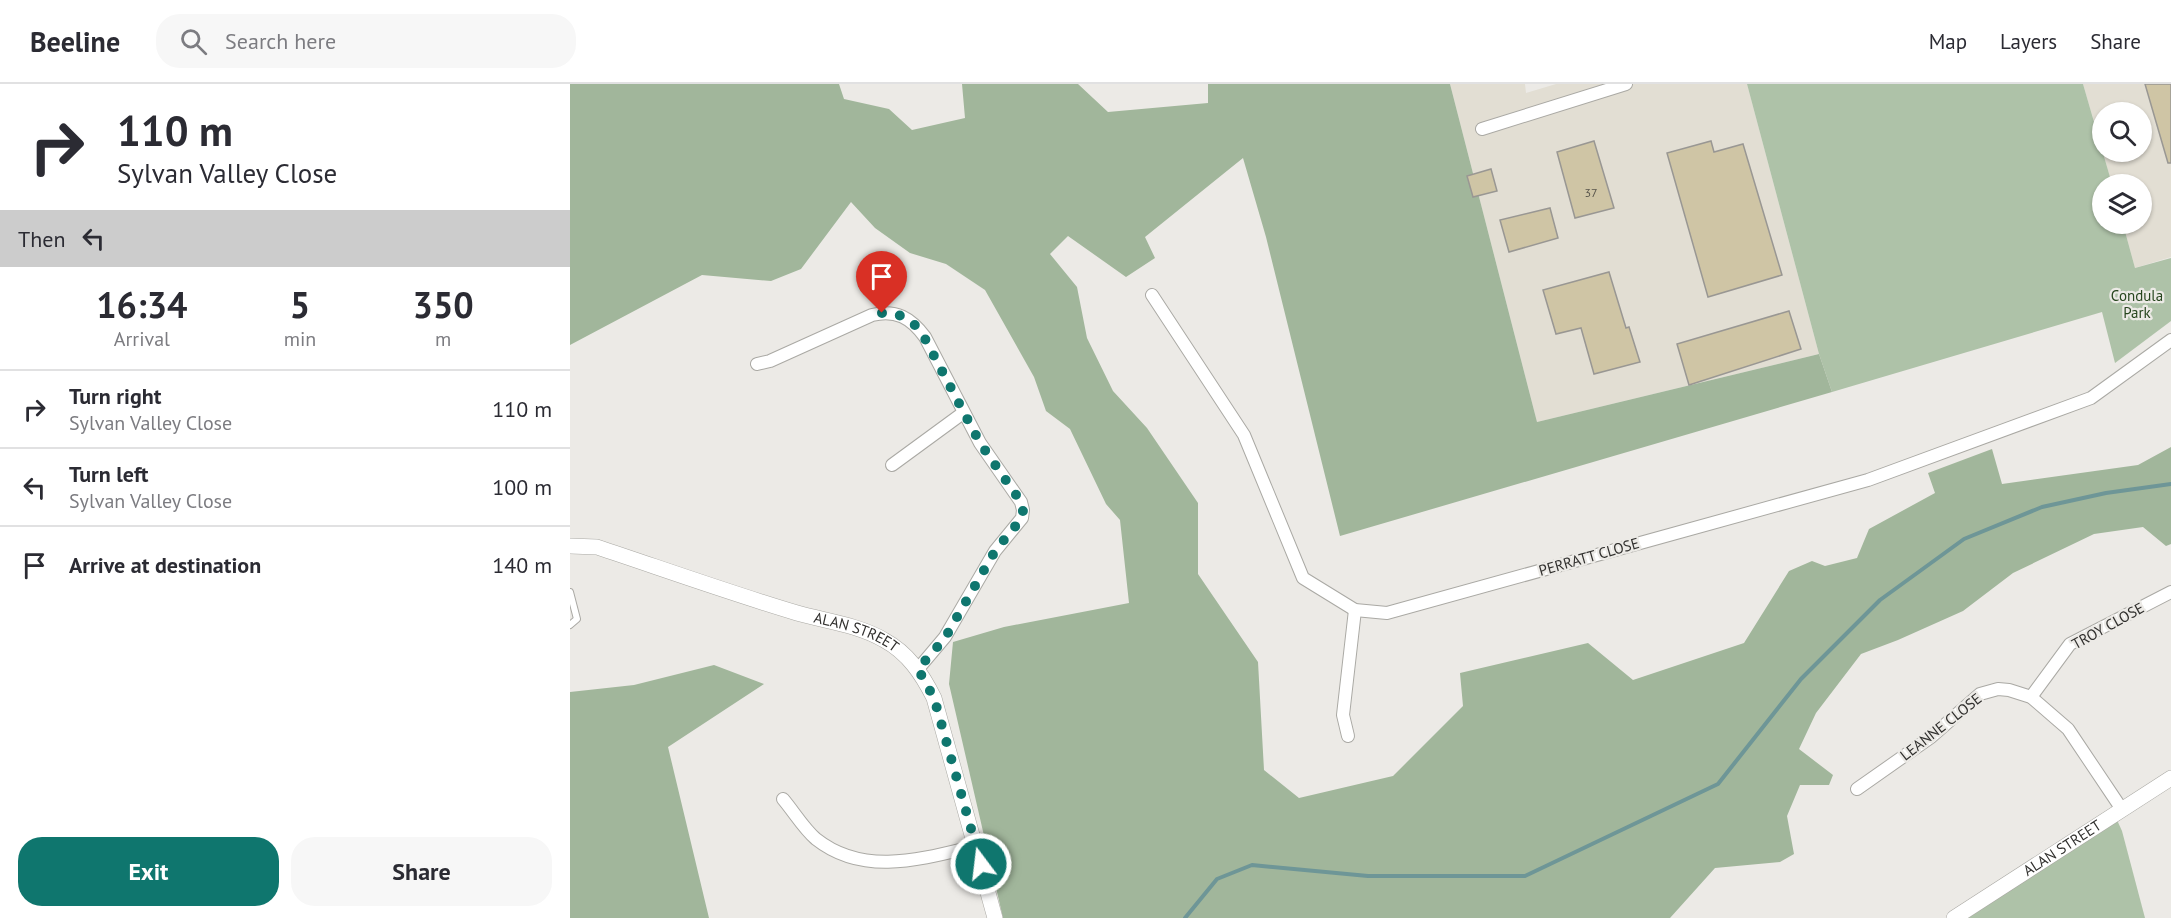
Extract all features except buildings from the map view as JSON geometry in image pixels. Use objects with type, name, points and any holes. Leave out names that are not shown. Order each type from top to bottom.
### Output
[{"type":"street","points":[[1482,129],[1626,84]]},
{"type":"street","name":"PERRATT CLOSE","points":[[1152,295],[1244,435],[1303,578],[1355,610],[1387,613],[1868,480],[2091,398],[2171,340]]},
{"type":"street","points":[[757,364],[770,361],[872,315],[882,313],[902,315],[915,324],[924,337],[980,443],[1021,502],[1022,518],[995,551],[945,638],[918,669]]},
{"type":"street","points":[[891,465],[963,413]]},
{"type":"street","name":"ALAN STREET","points":[[570,546],[597,547],[797,613],[870,633],[885,640],[918,669],[934,698],[995,918]]},
{"type":"street","name":"TROY CLOSE","points":[[2031,697],[2070,644],[2171,592]]},
{"type":"street","points":[[1348,736],[1343,715],[1355,610]]},
{"type":"street","name":"LEANNE CLOSE","points":[[1857,789],[1931,737],[1980,694],[1998,688],[2031,697],[2068,729],[2121,808]]},
{"type":"street","name":"ALAN STREET","points":[[1954,918],[2121,808],[2171,778]]},
{"type":"street","points":[[783,800],[815,838],[843,856],[878,863],[916,860],[976,846]]},
{"type":"lane","points":[[570,592],[577,619],[570,625]]},
{"type":"shaded area","points":[[1450,84],[1525,84],[1526,93],[1556,84],[1747,84],[1819,354],[1537,422]]},
{"type":"shaded area","points":[[2083,84],[2171,84],[2171,257],[2135,268],[2126,234],[2152,234],[2152,174],[2109,174],[2106,162],[2152,162],[2152,102],[2092,102],[2092,115]]},
{"type":"green space","points":[[570,84],[839,84],[844,99],[889,109],[912,130],[965,118],[962,84],[1078,84],[1108,112],[1208,103],[1208,84],[1450,84],[1537,422],[1819,354],[1832,392],[1340,536],[1266,237],[1243,158],[1145,237],[1155,258],[1126,277],[1068,236],[1050,254],[1077,287],[1087,338],[1113,391],[1147,428],[1198,503],[1198,574],[1258,662],[1264,770],[1299,798],[1393,776],[1463,706],[1460,673],[1588,643],[1633,680],[1744,643],[1789,571],[1812,561],[1825,566],[1857,558],[1869,529],[1935,493],[1928,473],[1992,449],[2002,484],[2138,465],[2171,447],[2171,544],[2166,546],[2143,527],[2094,534],[2013,573],[1963,611],[1861,654],[1816,713],[1799,749],[1833,775],[1829,785],[1800,785],[1787,816],[1794,854],[1780,862],[1715,868],[1670,918],[1003,918],[949,684],[953,642],[1004,627],[1129,603],[1120,520],[1106,504],[1070,429],[1046,411],[1034,377],[985,290],[946,264],[910,253],[875,228],[851,202],[801,269],[771,281],[702,275],[570,345]]},
{"type":"green space","name":"Condula Park","points":[[1747,84],[2083,84],[2092,115],[2092,162],[2106,162],[2109,174],[2092,174],[2092,234],[2126,234],[2135,268],[2171,258],[2171,321],[2115,363],[2102,312],[1832,392],[1819,354]]},
{"type":"green space","points":[[714,665],[764,684],[668,747],[709,918],[570,918],[570,692],[634,685]]},
{"type":"green space","points":[[2117,820],[2145,918],[1968,918]]},
{"type":"waterway","points":[[1185,918],[1217,879],[1252,865],[1368,876],[1525,876],[1718,784],[1801,679],[1880,600],[1964,539],[2042,507],[2106,493],[2171,484]]},
{"type":"route","points":[[882,313],[902,315],[915,324],[980,443],[1021,502],[1023,510],[1022,518],[995,551],[945,638],[918,669],[934,698],[981,864]]}]
